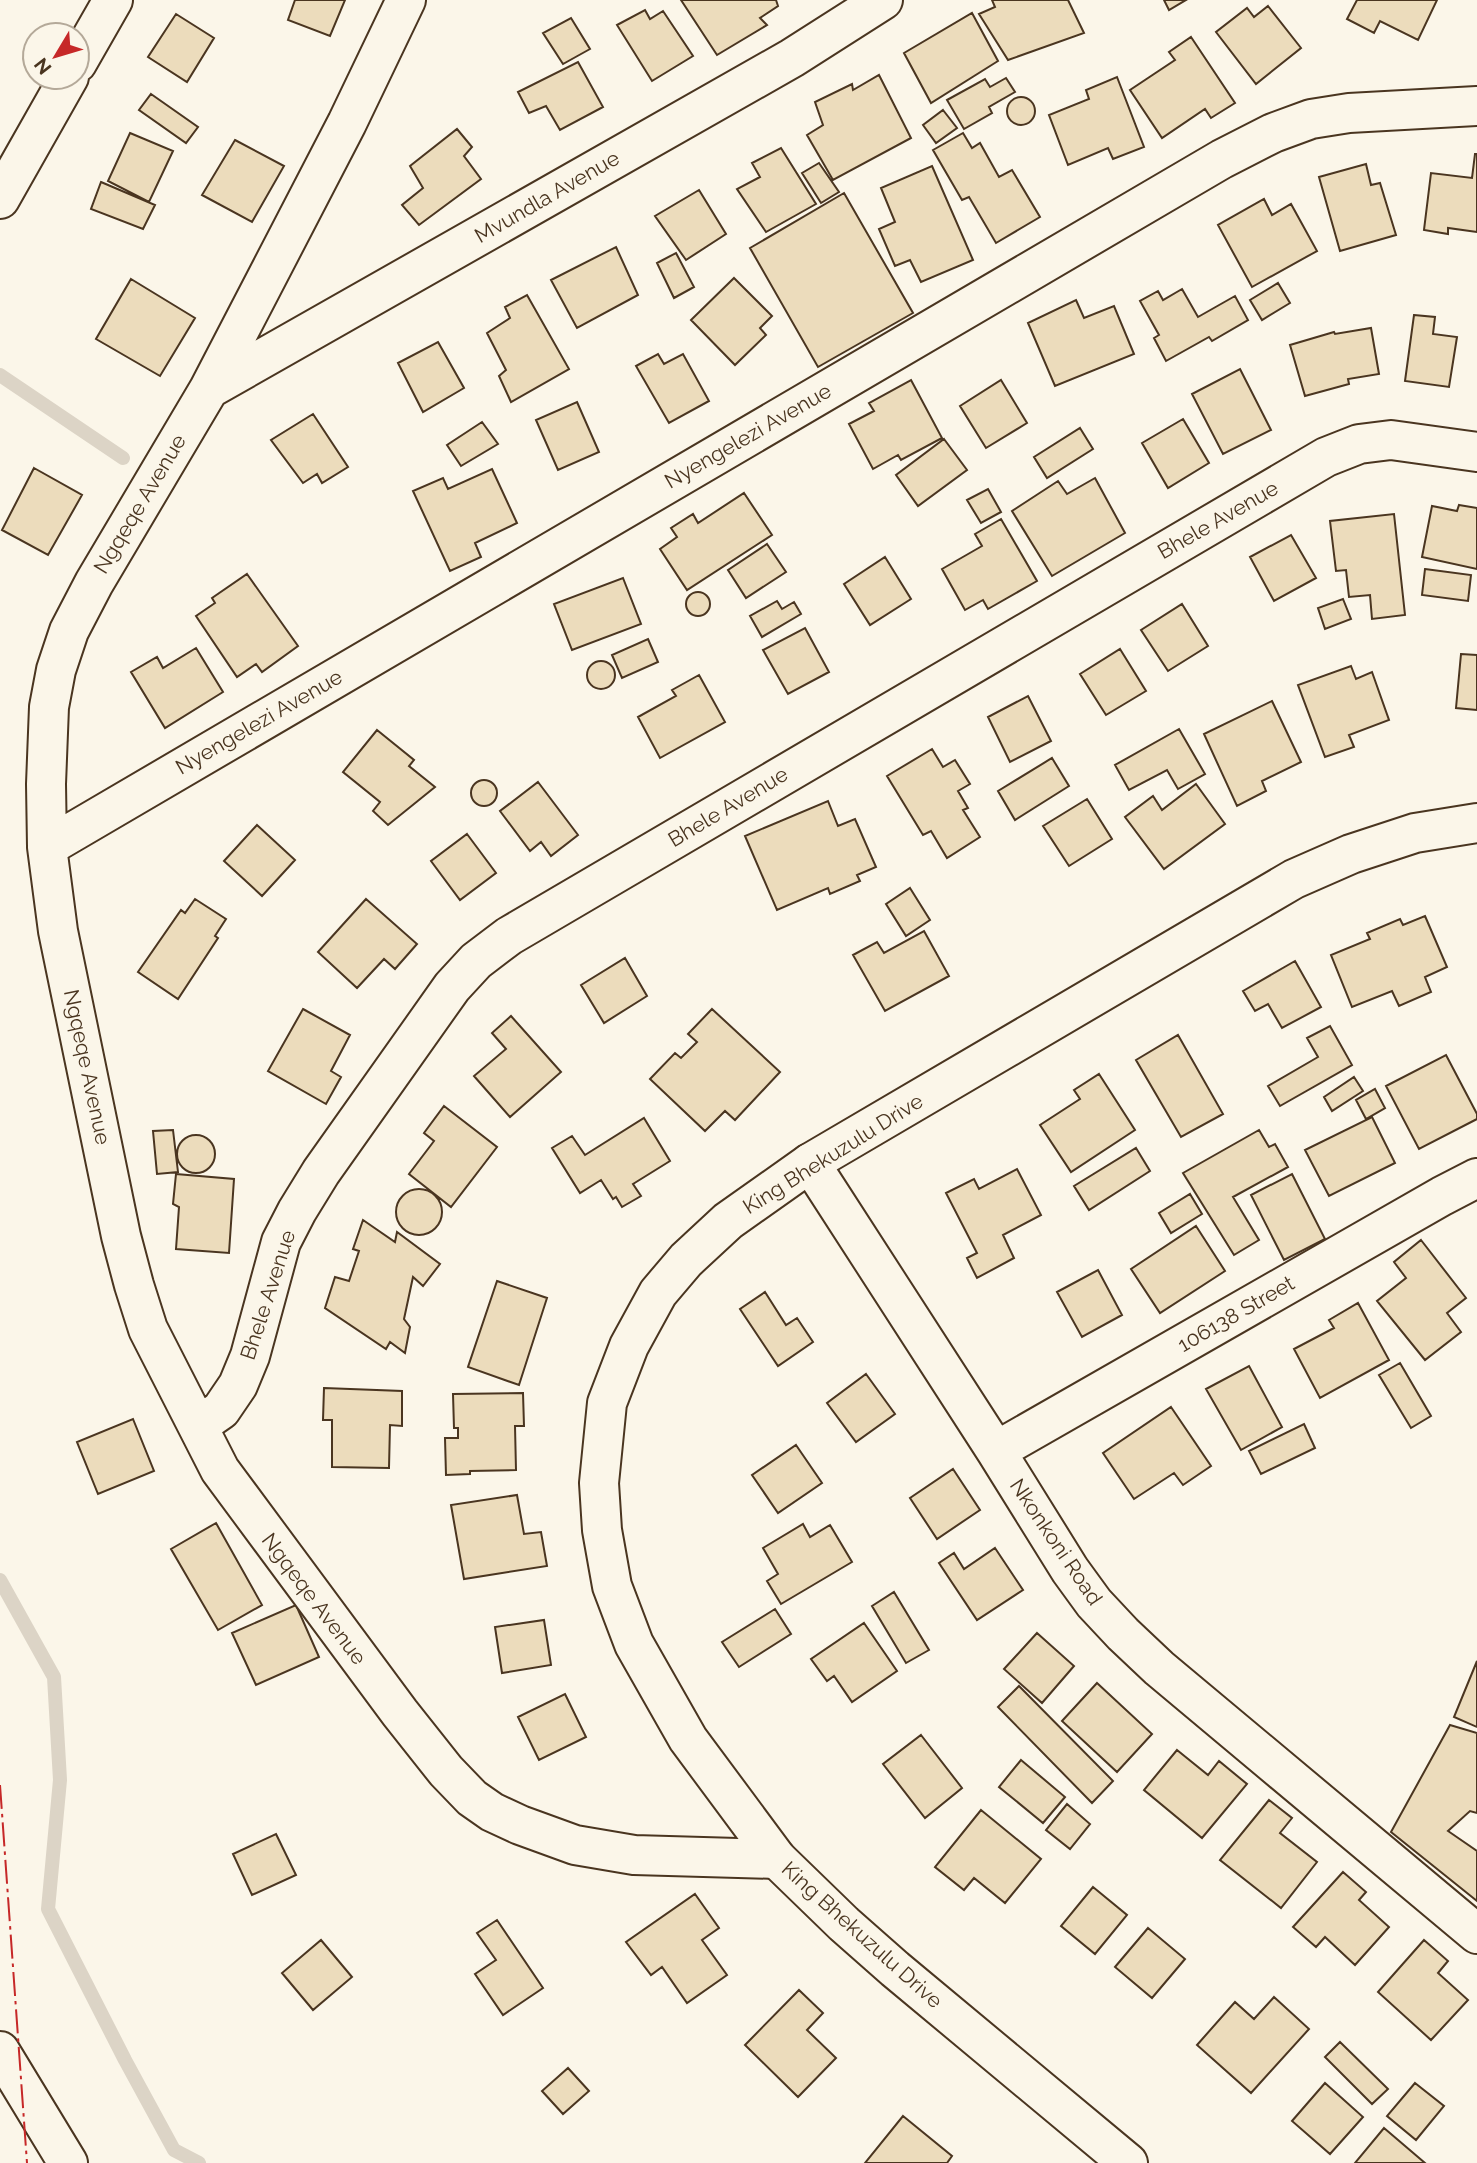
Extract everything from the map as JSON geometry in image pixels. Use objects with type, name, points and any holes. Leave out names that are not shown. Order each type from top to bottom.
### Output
[{"type":"street","points":[[91,38],[113,0]]},
{"type":"street","name":"Ngqeqe Avenue","points":[[407,0],[347,123],[209,389],[93,583],[69,631],[56,670],[49,707],[46,784],[47,847],[58,931],[121,1237],[148,1329],[220,1470],[400,1713],[446,1771],[472,1798],[492,1812],[520,1825],[575,1845],[634,1856],[777,1859]]},
{"type":"street","name":"Mvundla Avenue","points":[[209,389],[792,58],[883,0]]},
{"type":"street","points":[[0,200],[61,91]]},
{"type":"street","name":"Nyengelezi Avenue","points":[[47,847],[1222,159],[1311,119],[1349,113],[1477,106]]},
{"type":"street","name":"Bhele Avenue","points":[[198,1426],[221,1410],[238,1385],[250,1356],[281,1242],[303,1201],[452,987],[476,961],[521,929],[1326,457],[1359,444],[1391,440],[1477,452]]},
{"type":"street","name":"King Bhekuzulu Drive","points":[[1128,2163],[844,1924],[777,1859],[688,1739],[634,1644],[612,1586],[602,1530],[599,1483],[607,1403],[629,1346],[658,1293],[686,1260],[728,1221],[810,1163],[1294,879],[1351,854],[1415,833],[1477,823]]},
{"type":"street","name":"Nkonkoni Road","points":[[810,1163],[1070,1570],[1094,1603],[1170,1677],[1477,1934]]},
{"type":"street","name":"106138 Street","points":[[996,1451],[1477,1178]]},
{"type":"street","points":[[0,2052],[68,2163]]},
{"type":"building","points":[[295,0],[345,0],[330,36],[288,20]]},
{"type":"building","points":[[681,0],[776,0],[778,6],[760,18],[767,25],[717,55]]},
{"type":"building","points":[[992,0],[1068,0],[1084,33],[1008,60],[979,14],[995,7]]},
{"type":"building","points":[[1164,0],[1186,0],[1169,10]]},
{"type":"building","points":[[1357,0],[1437,0],[1418,40],[1380,21],[1374,33],[1347,19]]},
{"type":"building","points":[[1268,6],[1301,48],[1256,84],[1216,32],[1247,8],[1254,17]]},
{"type":"building","points":[[645,10],[650,19],[663,11],[693,56],[652,81],[617,25]]},
{"type":"building","points":[[972,13],[998,61],[931,103],[904,53]]},
{"type":"building","points":[[176,14],[214,38],[187,82],[148,57]]},
{"type":"building","points":[[571,18],[590,49],[563,64],[543,33]]},
{"type":"building","points":[[1191,37],[1235,103],[1211,118],[1205,109],[1162,138],[1130,90],[1175,60],[1169,52]]},
{"type":"building","points":[[578,62],[603,107],[560,130],[546,106],[529,113],[518,92]]},
{"type":"building","points":[[879,75],[911,138],[833,180],[807,135],[823,125],[815,102],[852,84],[853,90]]},
{"type":"building","points":[[1117,77],[1144,147],[1113,159],[1108,148],[1068,165],[1049,115],[1089,99],[1086,90]]},
{"type":"building","points":[[1006,78],[1015,92],[989,107],[992,113],[964,129],[947,100],[985,79],[990,87]]},
{"type":"building","points":[[151,94],[198,127],[186,143],[139,110]]},
{"type":"building","points":[[1021,97],[1031,101],[1035,111],[1031,121],[1021,125],[1011,121],[1007,111],[1011,101]]},
{"type":"building","points":[[943,110],[957,128],[936,143],[923,125]]},
{"type":"building","points":[[457,129],[472,147],[464,156],[481,179],[419,225],[402,205],[423,188],[410,166]]},
{"type":"building","points":[[130,133],[173,151],[149,202],[108,181]]},
{"type":"building","points":[[963,133],[972,148],[980,143],[999,177],[1012,170],[1040,217],[996,243],[969,197],[962,200],[933,150]]},
{"type":"building","points":[[235,140],[284,166],[252,222],[202,195]]},
{"type":"building","points":[[781,148],[816,204],[766,232],[737,189],[760,177],[752,163]]},
{"type":"building","points":[[1475,154],[1477,232],[1448,228],[1448,234],[1424,230],[1431,173],[1472,178]]},
{"type":"building","points":[[819,163],[839,192],[821,203],[802,173]]},
{"type":"building","points":[[1366,164],[1371,185],[1380,183],[1396,235],[1340,251],[1319,177]]},
{"type":"building","points":[[932,166],[973,260],[921,282],[910,260],[895,266],[879,229],[895,222],[881,188]]},
{"type":"building","points":[[101,182],[155,205],[143,229],[91,209]]},
{"type":"building","points":[[699,190],[726,234],[686,260],[655,216]]},
{"type":"building","points":[[844,193],[913,313],[818,367],[750,248]]},
{"type":"building","points":[[1264,199],[1272,215],[1291,204],[1317,251],[1252,287],[1218,225]]},
{"type":"building","points":[[616,247],[638,295],[577,328],[551,280]]},
{"type":"building","points":[[676,253],[694,287],[674,298],[657,263]]},
{"type":"building","points":[[734,278],[772,316],[760,328],[766,335],[735,365],[691,320]]},
{"type":"building","points":[[131,279],[195,318],[160,376],[96,339]]},
{"type":"building","points":[[1278,283],[1290,303],[1262,320],[1250,300]]},
{"type":"building","points":[[1182,289],[1198,317],[1235,296],[1248,320],[1212,341],[1209,337],[1166,361],[1154,338],[1159,335],[1140,301],[1158,291],[1163,300]]},
{"type":"building","points":[[527,295],[569,369],[511,402],[499,376],[506,370],[487,333],[510,318],[505,307]]},
{"type":"building","points":[[1076,300],[1084,318],[1114,306],[1134,354],[1055,386],[1028,323]]},
{"type":"building","points":[[1414,315],[1435,317],[1433,334],[1457,337],[1449,387],[1405,381]]},
{"type":"building","points":[[1371,328],[1379,374],[1348,379],[1349,384],[1305,396],[1290,345],[1334,332]]},
{"type":"building","points":[[438,342],[464,388],[423,412],[398,363]]},
{"type":"building","points":[[658,354],[664,364],[683,354],[709,401],[669,423],[636,366]]},
{"type":"building","points":[[1240,369],[1271,430],[1223,454],[1192,394]]},
{"type":"building","points":[[911,380],[942,438],[901,460],[898,455],[873,469],[849,424],[874,411],[869,403]]},
{"type":"building","points":[[1001,380],[1027,423],[986,448],[960,406]]},
{"type":"building","points":[[577,402],[599,452],[558,470],[536,420]]},
{"type":"building","points":[[313,414],[348,467],[322,483],[317,474],[303,483],[271,440]]},
{"type":"building","points":[[1183,419],[1209,463],[1168,488],[1142,443]]},
{"type":"building","points":[[482,422],[498,444],[461,466],[447,445]]},
{"type":"building","points":[[1080,428],[1093,449],[1047,478],[1034,457]]},
{"type":"building","points":[[944,439],[967,470],[918,506],[896,475]]},
{"type":"building","points":[[34,468],[82,495],[48,555],[2,530]]},
{"type":"building","points":[[492,469],[517,523],[475,543],[481,557],[450,571],[413,491],[443,478],[448,489]]},
{"type":"building","points":[[1095,478],[1125,533],[1052,576],[1012,511],[1058,481],[1067,494]]},
{"type":"building","points":[[988,489],[1001,512],[981,523],[967,500]]},
{"type":"building","points":[[744,493],[772,535],[687,590],[660,549],[677,537],[671,528],[693,514],[698,523]]},
{"type":"building","points":[[1459,505],[1477,508],[1477,569],[1422,557],[1432,506],[1457,511]]},
{"type":"building","points":[[1394,514],[1405,615],[1372,619],[1370,595],[1349,597],[1346,570],[1336,571],[1330,521]]},
{"type":"building","points":[[1001,519],[1037,581],[988,609],[983,600],[965,610],[942,569],[982,546],[975,534]]},
{"type":"building","points":[[1291,535],[1316,578],[1274,601],[1250,557]]},
{"type":"building","points":[[767,544],[786,572],[746,598],[728,570]]},
{"type":"building","points":[[885,557],[911,599],[870,625],[844,584]]},
{"type":"building","points":[[1425,569],[1471,575],[1468,601],[1422,595]]},
{"type":"building","points":[[247,574],[298,646],[262,672],[256,664],[237,677],[196,616],[215,603],[212,598]]},
{"type":"building","points":[[623,578],[641,624],[572,650],[554,604]]},
{"type":"building","points":[[698,592],[707,595],[710,604],[707,613],[698,616],[689,613],[686,604],[689,595]]},
{"type":"building","points":[[1343,599],[1351,619],[1325,629],[1318,608]]},
{"type":"building","points":[[777,601],[782,609],[794,602],[801,614],[762,637],[750,616]]},
{"type":"building","points":[[1182,604],[1208,646],[1168,671],[1141,630]]},
{"type":"building","points":[[805,628],[829,672],[788,694],[763,650]]},
{"type":"building","points":[[648,639],[658,662],[622,678],[612,655]]},
{"type":"building","points":[[196,648],[223,692],[165,728],[131,672],[157,657],[163,668]]},
{"type":"building","points":[[1120,649],[1146,691],[1106,715],[1080,674]]},
{"type":"building","points":[[1461,654],[1477,655],[1477,710],[1456,708]]},
{"type":"building","points":[[601,661],[611,665],[615,675],[611,685],[601,689],[591,685],[587,675],[591,665]]},
{"type":"building","points":[[1351,666],[1356,679],[1372,672],[1389,720],[1349,735],[1354,747],[1325,757],[1298,685]]},
{"type":"building","points":[[699,675],[725,722],[660,758],[638,717],[676,696],[672,690]]},
{"type":"building","points":[[1028,696],[1051,741],[1010,762],[988,717]]},
{"type":"building","points":[[1272,701],[1301,762],[1262,781],[1266,791],[1237,806],[1204,734]]},
{"type":"building","points":[[1179,729],[1205,774],[1178,789],[1167,770],[1129,790],[1115,765]]},
{"type":"building","points":[[377,730],[414,760],[409,766],[435,787],[388,825],[373,811],[380,802],[343,772]]},
{"type":"building","points":[[932,749],[943,767],[955,760],[970,784],[958,791],[968,808],[963,810],[980,837],[947,858],[931,831],[923,835],[887,776]]},
{"type":"building","points":[[1052,758],[1069,786],[1015,820],[998,791]]},
{"type":"building","points":[[484,780],[493,784],[497,793],[493,802],[484,806],[475,802],[471,793],[475,784]]},
{"type":"building","points":[[538,782],[578,835],[551,856],[541,842],[530,851],[500,811]]},
{"type":"building","points":[[1196,784],[1225,824],[1164,869],[1125,817],[1153,796],[1162,810]]},
{"type":"building","points":[[1087,799],[1112,839],[1069,866],[1043,826]]},
{"type":"building","points":[[828,801],[838,826],[855,819],[876,867],[857,875],[860,881],[830,894],[828,888],[777,910],[745,836]]},
{"type":"building","points":[[257,825],[295,860],[262,896],[224,861]]},
{"type":"building","points":[[467,834],[496,873],[460,900],[431,861]]},
{"type":"building","points":[[910,888],[930,920],[906,936],[886,904]]},
{"type":"building","points":[[195,899],[226,919],[215,936],[218,938],[178,999],[138,972],[181,910],[185,913]]},
{"type":"building","points":[[366,899],[417,944],[395,969],[384,959],[357,988],[318,952]]},
{"type":"building","points":[[1425,916],[1447,967],[1425,977],[1431,992],[1399,1006],[1392,991],[1352,1007],[1331,955],[1370,939],[1367,933],[1400,919],[1403,925]]},
{"type":"building","points":[[924,931],[949,976],[885,1011],[853,955],[877,942],[884,953]]},
{"type":"building","points":[[625,958],[647,996],[604,1023],[581,985]]},
{"type":"building","points":[[1295,961],[1321,1007],[1282,1028],[1268,1004],[1255,1011],[1243,991]]},
{"type":"building","points":[[303,1009],[350,1035],[331,1071],[341,1077],[326,1104],[268,1071]]},
{"type":"building","points":[[712,1009],[780,1072],[735,1120],[725,1111],[705,1131],[650,1079],[675,1053],[681,1058],[697,1042],[688,1034]]},
{"type":"building","points":[[511,1016],[561,1072],[510,1117],[474,1076],[506,1049],[492,1033]]},
{"type":"building","points":[[1330,1026],[1352,1065],[1280,1106],[1268,1086],[1318,1057],[1307,1038]]},
{"type":"building","points":[[1178,1035],[1223,1114],[1181,1137],[1136,1060]]},
{"type":"building","points":[[1446,1055],[1477,1114],[1477,1119],[1419,1149],[1386,1086]]},
{"type":"building","points":[[1099,1074],[1135,1130],[1071,1172],[1040,1125],[1080,1099],[1074,1090]]},
{"type":"building","points":[[1354,1077],[1363,1091],[1332,1111],[1324,1097]]},
{"type":"building","points":[[1375,1089],[1385,1108],[1366,1119],[1356,1100]]},
{"type":"building","points":[[444,1106],[497,1147],[451,1207],[409,1174],[434,1141],[424,1133]]},
{"type":"building","points":[[1372,1117],[1395,1163],[1329,1196],[1305,1150]]},
{"type":"building","points":[[644,1118],[670,1161],[633,1184],[641,1196],[622,1207],[616,1197],[613,1199],[601,1180],[580,1193],[552,1148],[572,1136],[585,1155]]},
{"type":"building","points":[[173,1130],[178,1172],[157,1174],[153,1131]]},
{"type":"building","points":[[1259,1130],[1269,1147],[1275,1144],[1288,1167],[1233,1197],[1259,1240],[1234,1255],[1183,1173]]},
{"type":"building","points":[[196,1135],[209,1141],[215,1154],[209,1167],[196,1173],[183,1167],[177,1154],[183,1141]]},
{"type":"building","points":[[1136,1148],[1150,1171],[1089,1210],[1074,1186]]},
{"type":"building","points":[[1017,1169],[1041,1215],[1003,1235],[1014,1258],[977,1278],[967,1258],[977,1253],[946,1193],[974,1179],[979,1189]]},
{"type":"building","points":[[176,1174],[234,1179],[229,1253],[176,1249],[179,1207],[173,1204]]},
{"type":"building","points":[[1292,1174],[1325,1239],[1284,1260],[1251,1195]]},
{"type":"building","points":[[419,1189],[435,1196],[442,1212],[435,1228],[419,1235],[403,1228],[396,1212],[403,1196]]},
{"type":"building","points":[[1190,1194],[1202,1214],[1171,1233],[1159,1213]]},
{"type":"building","points":[[363,1220],[395,1242],[397,1232],[440,1264],[423,1286],[413,1277],[404,1319],[410,1327],[405,1353],[390,1342],[386,1349],[325,1308],[335,1277],[349,1281],[359,1251],[353,1249]]},
{"type":"building","points":[[1196,1226],[1225,1271],[1160,1313],[1131,1269]]},
{"type":"building","points":[[1421,1240],[1466,1298],[1447,1313],[1461,1332],[1425,1360],[1377,1301],[1406,1278],[1394,1262]]},
{"type":"building","points":[[1098,1270],[1122,1315],[1082,1337],[1057,1292]]},
{"type":"building","points":[[497,1281],[547,1298],[519,1385],[468,1367]]},
{"type":"building","points":[[765,1292],[786,1325],[797,1318],[813,1342],[778,1366],[740,1309]]},
{"type":"building","points":[[1358,1303],[1389,1360],[1320,1398],[1294,1349],[1334,1328],[1329,1320]]},
{"type":"building","points":[[1400,1363],[1431,1416],[1411,1428],[1379,1375]]},
{"type":"building","points":[[1249,1366],[1282,1427],[1241,1450],[1206,1389]]},
{"type":"building","points":[[866,1374],[895,1414],[856,1442],[827,1403]]},
{"type":"building","points":[[324,1388],[402,1391],[402,1426],[390,1425],[389,1468],[332,1467],[332,1420],[323,1420]]},
{"type":"building","points":[[523,1393],[524,1426],[515,1426],[516,1470],[470,1471],[470,1474],[446,1475],[445,1438],[458,1438],[458,1428],[454,1428],[453,1394]]},
{"type":"building","points":[[1171,1407],[1211,1466],[1183,1485],[1174,1473],[1134,1499],[1103,1453]]},
{"type":"building","points":[[133,1419],[154,1471],[98,1494],[77,1442]]},
{"type":"building","points":[[1304,1424],[1315,1448],[1261,1474],[1249,1451]]},
{"type":"building","points":[[796,1445],[822,1483],[778,1513],[752,1475]]},
{"type":"building","points":[[953,1469],[980,1510],[937,1539],[910,1498]]},
{"type":"building","points":[[517,1495],[524,1534],[541,1532],[547,1566],[464,1579],[451,1505]]},
{"type":"building","points":[[216,1523],[262,1605],[218,1630],[171,1549]]},
{"type":"building","points":[[803,1524],[810,1537],[830,1525],[852,1562],[781,1604],[767,1581],[778,1574],[763,1548]]},
{"type":"building","points":[[995,1548],[1023,1590],[977,1620],[939,1563],[954,1553],[964,1569]]},
{"type":"building","points":[[894,1592],[929,1650],[906,1663],[872,1606]]},
{"type":"building","points":[[296,1605],[319,1657],[256,1685],[232,1633]]},
{"type":"building","points":[[775,1609],[791,1634],[739,1667],[722,1642]]},
{"type":"building","points":[[544,1620],[551,1665],[502,1673],[495,1627]]},
{"type":"building","points":[[864,1623],[897,1671],[852,1702],[834,1676],[827,1681],[811,1659]]},
{"type":"building","points":[[1037,1633],[1074,1666],[1042,1703],[1004,1669]]},
{"type":"building","points":[[1477,1661],[1477,1727],[1454,1717]]},
{"type":"building","points":[[1097,1683],[1152,1734],[1117,1772],[1062,1721]]},
{"type":"building","points":[[1019,1686],[1113,1781],[1092,1803],[998,1707]]},
{"type":"building","points":[[565,1694],[586,1737],[539,1760],[518,1717]]},
{"type":"building","points":[[1450,1725],[1477,1733],[1477,1813],[1470,1811],[1448,1831],[1477,1851],[1477,1901],[1391,1832]]},
{"type":"building","points":[[921,1735],[962,1788],[925,1818],[883,1764]]},
{"type":"building","points":[[1177,1750],[1208,1775],[1219,1761],[1247,1784],[1202,1838],[1144,1790]]},
{"type":"building","points":[[1021,1760],[1065,1797],[1043,1823],[999,1787]]},
{"type":"building","points":[[1269,1800],[1292,1818],[1280,1833],[1317,1862],[1281,1908],[1220,1860]]},
{"type":"building","points":[[1067,1804],[1090,1824],[1070,1849],[1046,1830]]},
{"type":"building","points":[[981,1810],[1041,1859],[1005,1903],[974,1878],[964,1890],[935,1867]]},
{"type":"building","points":[[276,1834],[296,1875],[252,1895],[233,1854]]},
{"type":"building","points":[[1343,1872],[1366,1892],[1359,1900],[1389,1927],[1355,1965],[1325,1937],[1316,1947],[1293,1927]]},
{"type":"building","points":[[1093,1887],[1127,1915],[1095,1954],[1061,1926]]},
{"type":"building","points":[[695,1894],[719,1928],[702,1940],[727,1975],[687,2003],[662,1967],[651,1975],[626,1942]]},
{"type":"building","points":[[497,1920],[543,1988],[503,2015],[475,1974],[496,1960],[477,1933]]},
{"type":"building","points":[[1148,1928],[1185,1959],[1152,1998],[1115,1967]]},
{"type":"building","points":[[321,1940],[352,1977],[313,2010],[282,1973]]},
{"type":"building","points":[[1424,1940],[1448,1961],[1438,1973],[1468,2000],[1431,2040],[1378,1992]]},
{"type":"building","points":[[799,1990],[823,2013],[807,2030],[836,2058],[798,2097],[745,2045]]},
{"type":"building","points":[[1274,1997],[1309,2029],[1251,2093],[1197,2045],[1235,2002],[1254,2019]]},
{"type":"building","points":[[1340,2042],[1388,2089],[1372,2104],[1325,2057]]},
{"type":"building","points":[[568,2068],[589,2091],[563,2114],[542,2091]]},
{"type":"building","points":[[1325,2083],[1363,2117],[1330,2154],[1292,2121]]},
{"type":"building","points":[[1415,2083],[1444,2106],[1416,2140],[1387,2116]]},
{"type":"building","points":[[903,2116],[952,2156],[947,2163],[865,2163]]},
{"type":"building","points":[[1384,2128],[1425,2163],[1355,2163]]},
{"type":"waterway","points":[[0,375],[123,458]]},
{"type":"waterway","points":[[0,1580],[54,1677],[60,1780],[48,1909],[174,2150],[199,2163]]},
{"type":"power","points":[[0,1785],[27,2163]]}]
